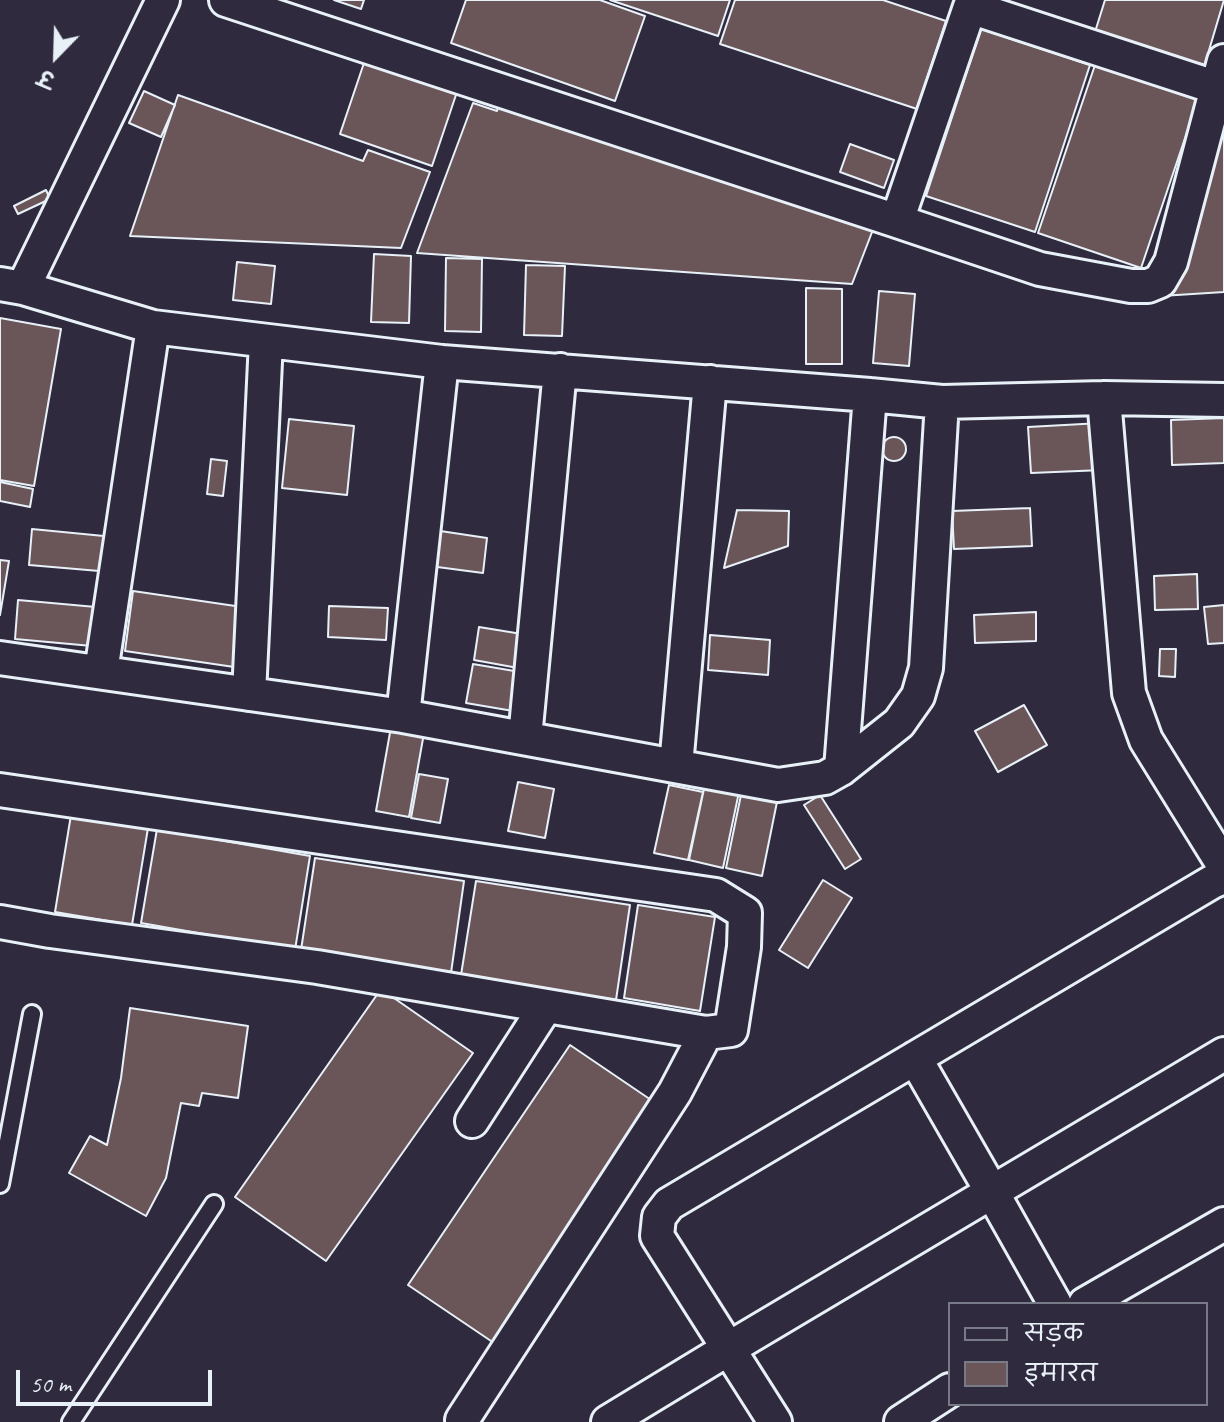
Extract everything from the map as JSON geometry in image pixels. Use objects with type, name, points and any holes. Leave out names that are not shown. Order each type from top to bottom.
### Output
[{"type":"street","points":[[163,0],[12,286],[153,327],[442,362],[942,402],[1104,398],[1224,400]]},
{"type":"street","points":[[226,0],[1040,269],[1131,286],[1148,286],[1160,281],[1171,262],[1221,79],[964,2],[897,221]]},
{"type":"street","points":[[101,672],[153,327]]},
{"type":"street","points":[[249,694],[266,341]]},
{"type":"street","points":[[403,716],[442,362]]},
{"type":"street","points":[[525,738],[560,370]]},
{"type":"street","points":[[676,766],[710,382]]},
{"type":"street","points":[[841,769],[870,395]]},
{"type":"street","points":[[1104,398],[1129,693],[1146,740],[1224,866]]},
{"type":"street","points":[[0,658],[403,716],[778,785],[825,778],[899,723],[918,696],[926,668],[942,402]]},
{"type":"street","points":[[0,790],[716,895],[745,913],[744,947],[731,1030],[706,1033],[317,967],[0,922]]},
{"type":"street","points":[[775,1422],[657,1236],[659,1217],[669,1204],[1224,877]]},
{"type":"street","points":[[472,1121],[546,1006]]},
{"type":"street","points":[[462,1420],[675,1092],[706,1033]]},
{"type":"street","points":[[608,1422],[1224,1054]]},
{"type":"street","points":[[915,1058],[1054,1302]]},
{"type":"street","points":[[1088,1302],[1224,1224]]},
{"type":"street","points":[[901,1422],[948,1391]]},
{"type":"lane","points":[[0,1184],[32,1014]]},
{"type":"lane","points":[[71,1422],[214,1204]]},
{"type":"building","points":[[334,0],[364,0],[361,9]]},
{"type":"building","points":[[466,0],[600,0],[645,16],[615,101],[451,43]]},
{"type":"building","points":[[610,0],[730,0],[718,36]]},
{"type":"building","points":[[735,0],[883,0],[946,21],[917,109],[720,44]]},
{"type":"building","points":[[1105,0],[1224,0],[1204,67],[1095,32]]},
{"type":"building","points":[[981,29],[1090,65],[1035,232],[926,196]]},
{"type":"building","points":[[367,54],[459,86],[432,166],[340,134]]},
{"type":"building","points":[[1095,65],[1198,100],[1141,268],[1038,233]]},
{"type":"building","points":[[144,91],[175,105],[161,137],[129,123]]},
{"type":"building","points":[[178,95],[363,161],[368,150],[430,172],[401,248],[130,236]]},
{"type":"building","points":[[500,100],[874,227],[852,284],[417,253],[473,103],[497,111]]},
{"type":"building","points":[[1224,111],[1224,292],[1161,296]]},
{"type":"building","points":[[850,144],[894,160],[884,188],[840,172]]},
{"type":"building","points":[[46,190],[50,199],[18,214],[14,206]]},
{"type":"building","points":[[374,254],[411,256],[409,323],[371,322]]},
{"type":"building","points":[[446,258],[482,259],[481,332],[445,331]]},
{"type":"building","points":[[237,262],[275,266],[271,304],[233,300]]},
{"type":"building","points":[[526,265],[565,266],[562,336],[524,335]]},
{"type":"building","points":[[806,288],[842,289],[842,364],[806,364]]},
{"type":"building","points":[[879,291],[915,294],[909,366],[873,363]]},
{"type":"building","points":[[0,318],[61,329],[34,486],[0,480]]},
{"type":"building","points":[[1224,418],[1224,463],[1172,465],[1171,420]]},
{"type":"building","points":[[289,419],[354,426],[347,495],[282,488]]},
{"type":"building","points":[[1101,423],[1103,470],[1031,473],[1028,427]]},
{"type":"building","points":[[894,437],[903,440],[906,449],[903,458],[894,461],[885,458],[882,449],[885,440]]},
{"type":"building","points":[[211,459],[227,461],[223,496],[207,494]]},
{"type":"building","points":[[0,482],[33,489],[30,507],[0,501]]},
{"type":"building","points":[[1030,508],[1032,546],[954,549],[952,511]]},
{"type":"building","points":[[737,510],[789,511],[788,546],[724,568]]},
{"type":"building","points":[[32,529],[114,537],[111,572],[29,565]]},
{"type":"building","points":[[427,529],[487,538],[483,573],[422,565]]},
{"type":"building","points":[[0,560],[9,561],[0,615]]},
{"type":"building","points":[[1197,574],[1198,609],[1155,610],[1154,576]]},
{"type":"building","points":[[133,591],[249,608],[241,668],[125,651]]},
{"type":"building","points":[[18,600],[96,607],[92,646],[15,639]]},
{"type":"building","points":[[1224,605],[1224,643],[1208,644],[1204,607]]},
{"type":"building","points":[[329,606],[388,608],[386,640],[328,637]]},
{"type":"building","points":[[1036,612],[1036,641],[975,643],[974,615]]},
{"type":"building","points":[[479,627],[534,636],[529,670],[474,660]]},
{"type":"building","points":[[710,635],[770,640],[768,675],[708,670]]},
{"type":"building","points":[[1160,649],[1176,649],[1175,677],[1159,676]]},
{"type":"building","points":[[473,664],[526,673],[519,712],[466,703]]},
{"type":"building","points":[[1024,705],[1047,745],[998,772],[975,731]]},
{"type":"building","points":[[391,727],[424,733],[409,817],[376,811]]},
{"type":"building","points":[[419,774],[448,779],[440,823],[411,818]]},
{"type":"building","points":[[518,782],[554,789],[545,838],[508,831]]},
{"type":"building","points":[[705,784],[739,792],[723,868],[689,860]]},
{"type":"building","points":[[669,785],[703,792],[688,860],[654,853]]},
{"type":"building","points":[[742,790],[778,797],[762,876],[726,868]]},
{"type":"building","points":[[820,795],[861,859],[845,869],[804,805]]},
{"type":"building","points":[[71,815],[148,828],[132,925],[55,912]]},
{"type":"building","points":[[157,829],[310,856],[295,950],[141,923]]},
{"type":"building","points":[[315,858],[464,881],[451,973],[301,950]]},
{"type":"building","points":[[823,880],[852,898],[808,968],[779,950]]},
{"type":"building","points":[[476,881],[630,905],[616,1000],[461,975]]},
{"type":"building","points":[[638,905],[715,917],[700,1011],[624,998]]},
{"type":"building","points":[[381,989],[473,1053],[326,1261],[235,1197]]},
{"type":"building","points":[[130,1008],[248,1026],[238,1098],[202,1093],[199,1106],[181,1103],[166,1178],[146,1216],[69,1173],[90,1136],[107,1145],[121,1078]]},
{"type":"building","points":[[570,1045],[657,1104],[494,1343],[408,1285]]}]
